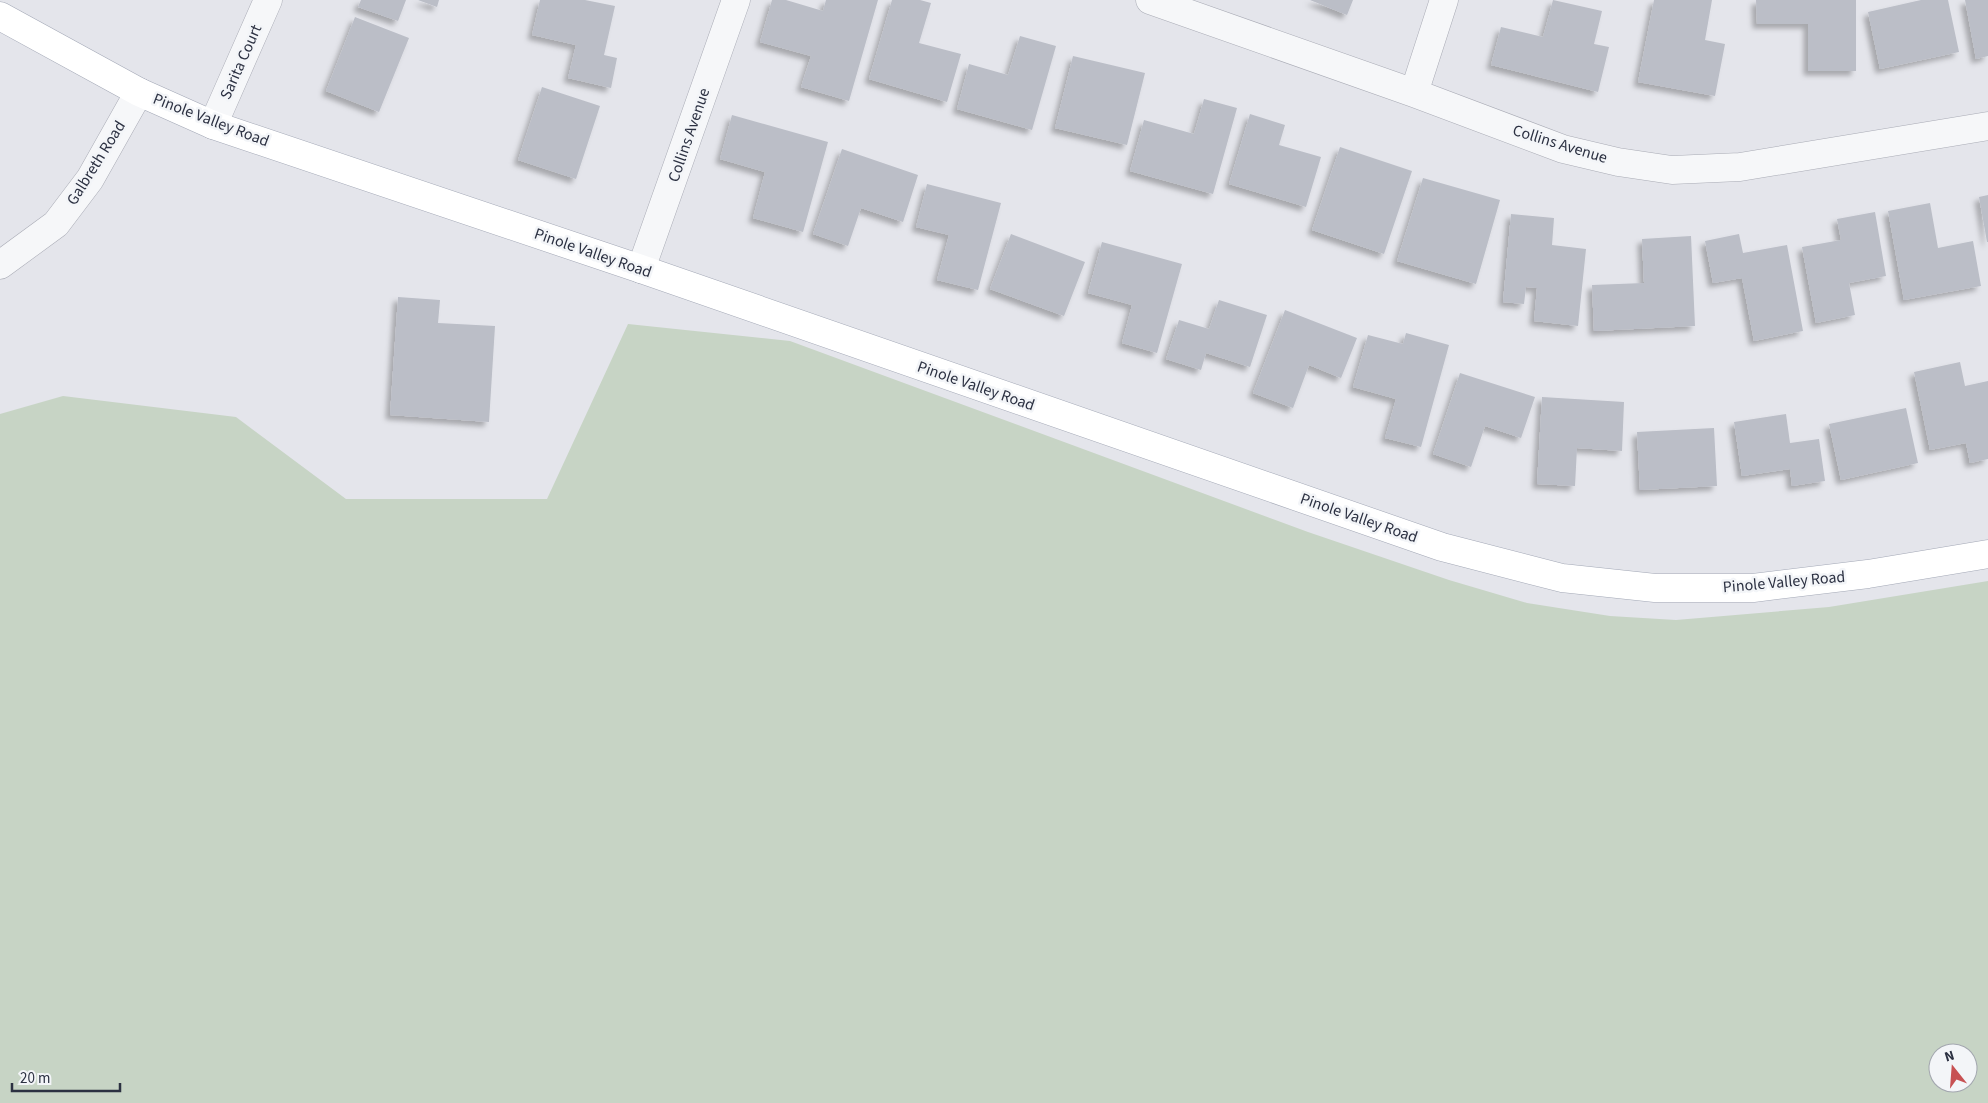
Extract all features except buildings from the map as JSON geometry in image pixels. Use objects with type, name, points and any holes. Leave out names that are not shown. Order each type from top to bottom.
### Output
[{"type":"main road","name":"Pinole Valley Road","points":[[0,16],[139,92],[213,125],[641,269],[1442,547],[1562,578],[1655,588],[1753,588],[1868,574],[1988,554]]},
{"type":"street","name":"Sarita Court","points":[[213,125],[268,0]]},
{"type":"street","name":"Collins Avenue","points":[[641,269],[736,0]]},
{"type":"street","name":"Collins Avenue","points":[[1150,0],[1414,93],[1563,149],[1618,162],[1672,170],[1740,168],[1988,126]]},
{"type":"street","points":[[1414,93],[1444,0]]},
{"type":"street","name":"Galbreth Road","points":[[0,265],[56,224],[90,179],[139,92]]},
{"type":"green space","points":[[628,324],[790,341],[1308,532],[1449,580],[1527,603],[1610,616],[1676,620],[1829,607],[1988,581],[1988,1103],[0,1103],[0,414],[63,396],[236,417],[346,499],[547,499]]}]
